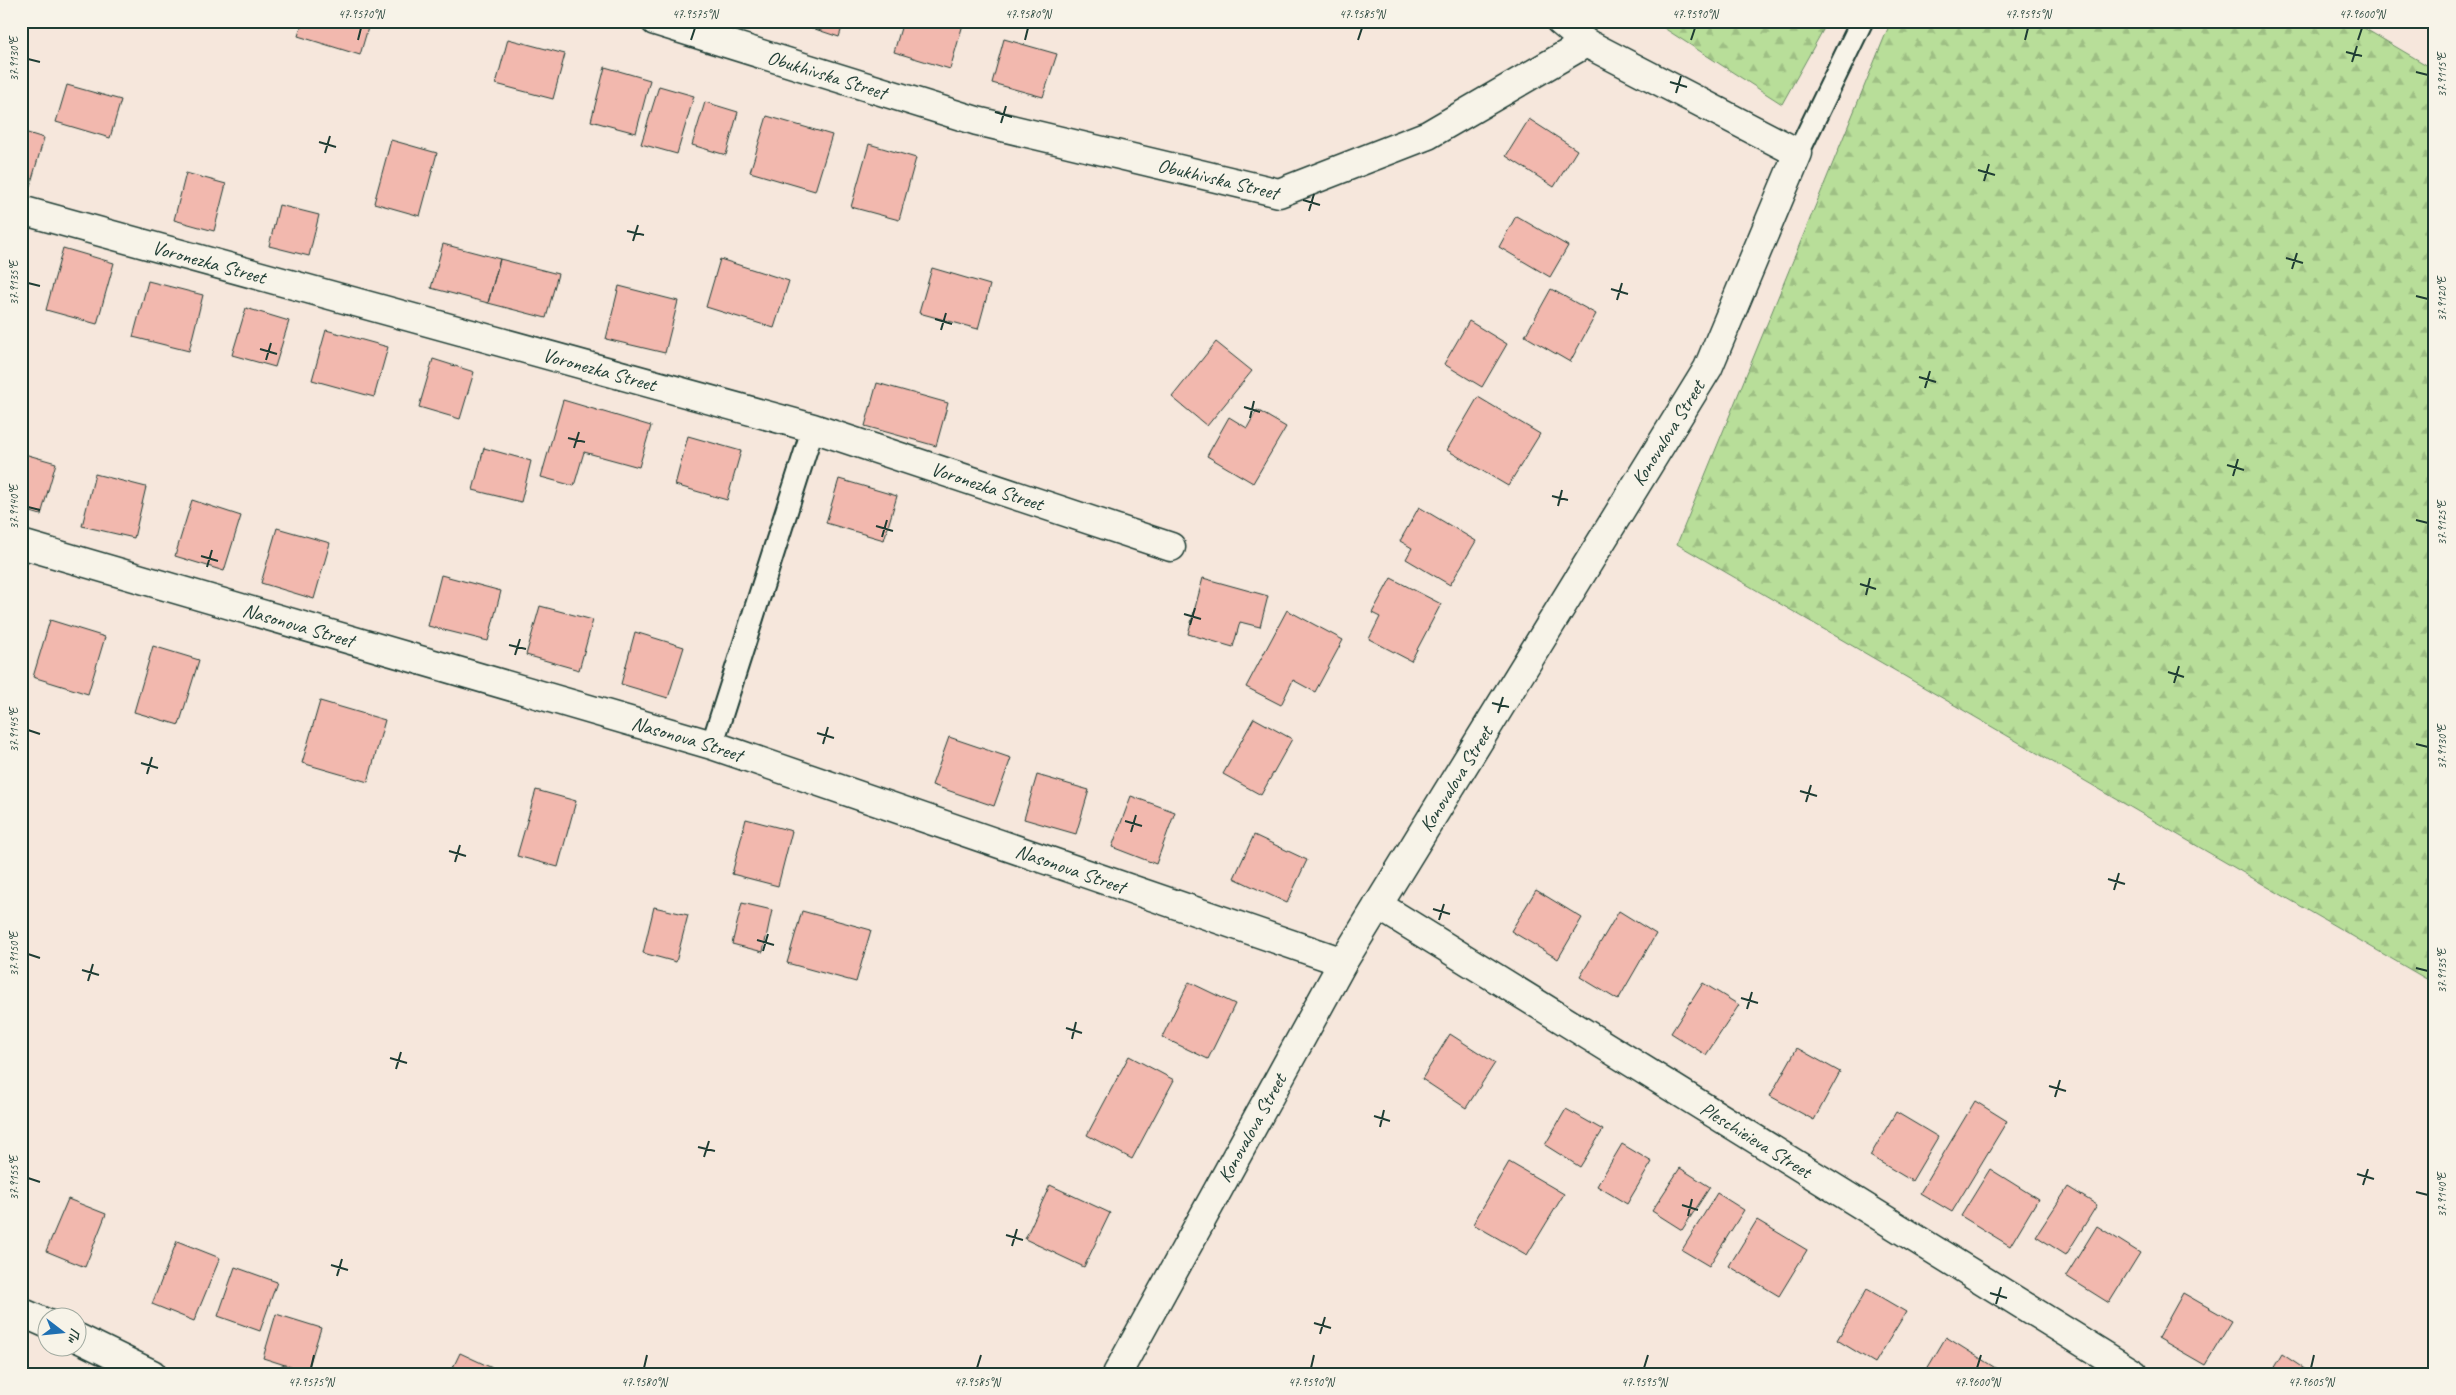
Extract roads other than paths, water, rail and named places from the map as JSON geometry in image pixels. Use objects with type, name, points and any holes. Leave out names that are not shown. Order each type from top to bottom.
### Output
[{"type":"street","name":"Obukhivska Street","points":[[655,21],[977,121],[1279,193],[1428,134],[1586,43]]},
{"type":"street","points":[[1560,21],[1586,43],[1798,153]]},
{"type":"street","name":"Konovalova Street","points":[[1117,1374],[1343,962],[1708,368],[1798,153]]},
{"type":"street","name":"Voronezka Street","points":[[21,210],[813,428],[1171,547]]},
{"type":"street","name":"Nasonova Street","points":[[21,544],[712,745],[1343,962]]},
{"type":"street","name":"Pleschieieva Street","points":[[1378,905],[2134,1374]]},
{"type":"street","points":[[21,1312],[38,1320]]},
{"type":"street","points":[[88,1343],[152,1374]]},
{"type":"lane","points":[[1798,153],[1862,21]]},
{"type":"lane","points":[[712,745],[813,428]]}]
